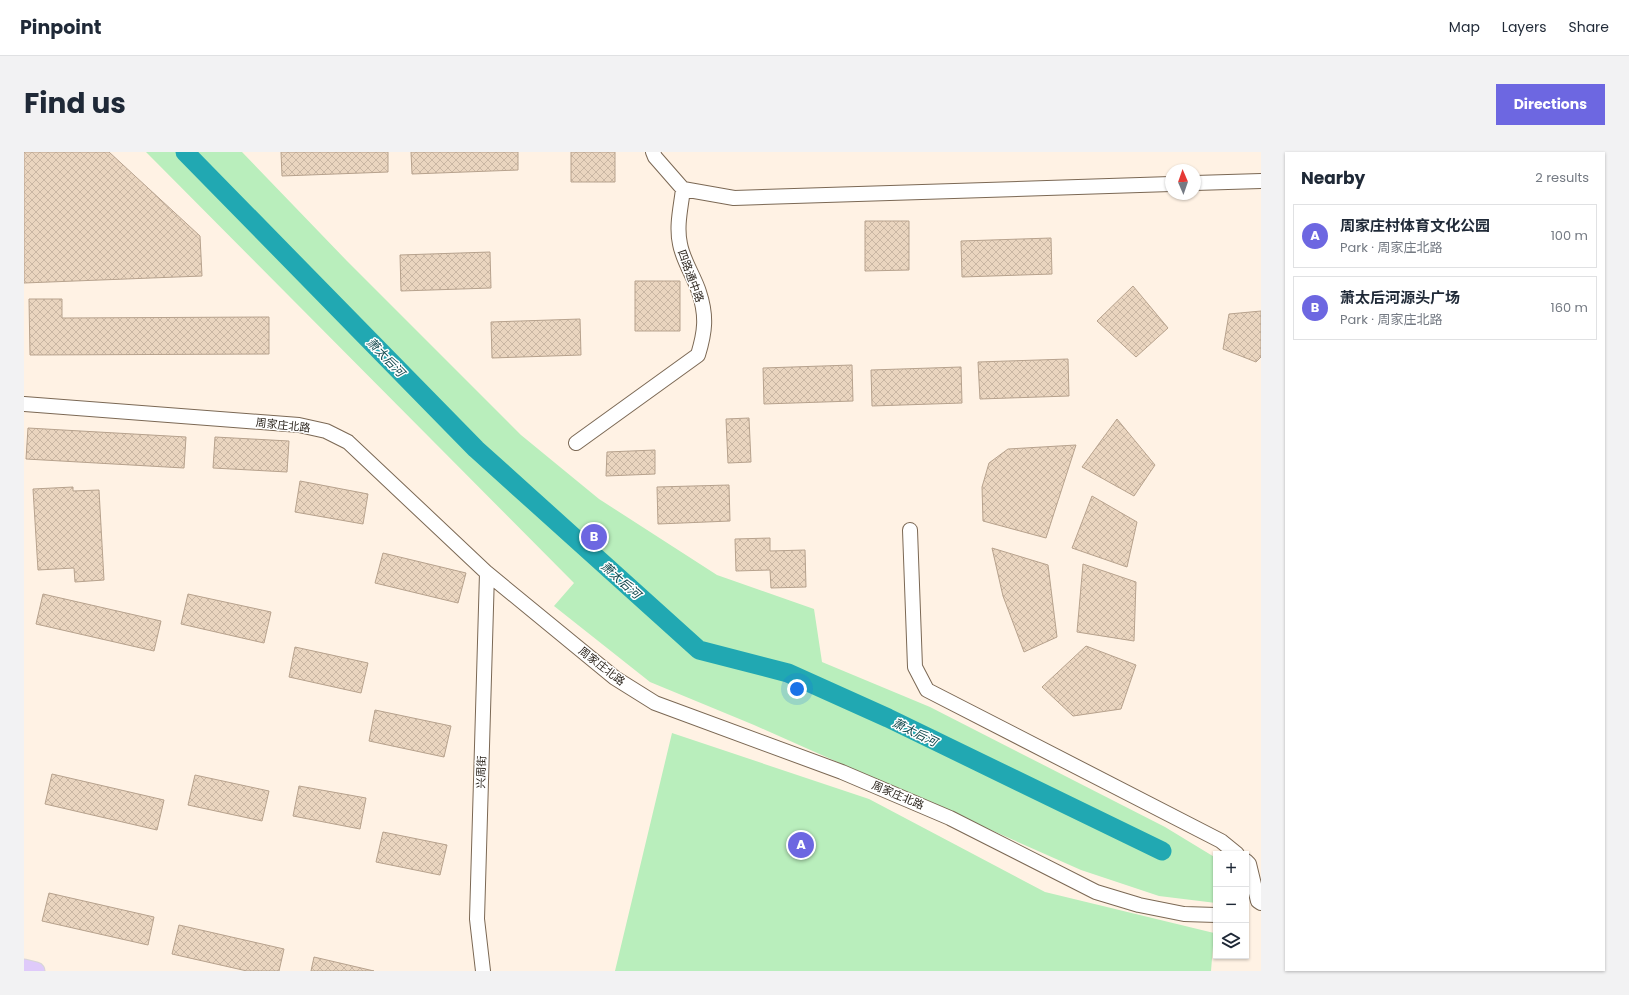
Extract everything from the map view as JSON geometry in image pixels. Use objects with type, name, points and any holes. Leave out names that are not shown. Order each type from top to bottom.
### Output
[{"type":"main road","points":[[24,968],[36,971]]},
{"type":"street","points":[[653,152],[655,157],[683,189],[734,198],[1165,184]]},
{"type":"street","points":[[1201,183],[1261,181]]},
{"type":"street","name":"四路通中路","points":[[576,443],[698,355],[704,336],[705,319],[699,292],[691,276],[680,244],[679,219],[683,189]]},
{"type":"street","name":"周家庄北路","points":[[24,404],[300,425],[326,431],[348,442],[487,573],[615,678],[655,703],[842,772],[943,814],[1096,892],[1139,905],[1177,912],[1213,915]]},
{"type":"street","points":[[910,530],[916,667],[927,690],[1221,841],[1233,851]]},
{"type":"street","name":"兴周街","points":[[483,971],[477,919],[487,573]]},
{"type":"street","points":[[1249,864],[1255,903]]},
{"type":"green space","points":[[146,152],[242,152],[347,261],[521,435],[599,499],[717,575],[814,609],[822,662],[930,707],[1165,827],[1213,856],[1213,903],[1159,896],[1081,870],[754,725],[650,682],[554,606],[574,583]]},
{"type":"green space","points":[[672,733],[869,799],[1045,892],[1213,933],[1211,971],[615,971]]},
{"type":"building","points":[[24,152],[109,152],[200,236],[202,276],[24,283]]},
{"type":"building","points":[[281,152],[388,152],[388,172],[282,176]]},
{"type":"building","points":[[411,152],[518,152],[518,170],[412,174]]},
{"type":"building","points":[[571,152],[615,152],[615,182],[571,182]]},
{"type":"building","points":[[865,221],[909,221],[909,270],[865,271]]},
{"type":"building","points":[[1051,238],[1052,274],[962,277],[961,241]]},
{"type":"building","points":[[490,252],[491,288],[401,291],[400,255]]},
{"type":"building","points":[[635,281],[680,281],[680,331],[635,331]]},
{"type":"building","points":[[1133,286],[1168,328],[1136,357],[1097,321]]},
{"type":"building","points":[[29,299],[62,299],[62,318],[269,317],[269,354],[30,355]]},
{"type":"building","points":[[1261,311],[1261,357],[1256,362],[1223,349],[1229,314]]},
{"type":"building","points":[[580,319],[581,355],[492,358],[491,322]]},
{"type":"building","points":[[1068,359],[1069,396],[980,399],[978,362]]},
{"type":"building","points":[[852,365],[853,401],[764,404],[763,368]]},
{"type":"building","points":[[961,367],[962,403],[872,406],[871,370]]},
{"type":"building","points":[[749,418],[751,462],[728,463],[726,419]]},
{"type":"building","points":[[1117,419],[1155,465],[1134,496],[1082,467]]},
{"type":"building","points":[[28,428],[186,437],[184,468],[26,459]]},
{"type":"building","points":[[215,437],[289,441],[287,472],[213,468]]},
{"type":"building","points":[[1076,445],[1046,538],[983,521],[982,487],[989,463],[1008,449]]},
{"type":"building","points":[[655,450],[655,474],[606,476],[607,452]]},
{"type":"building","points":[[300,481],[368,494],[363,524],[295,512]]},
{"type":"building","points":[[729,485],[730,521],[658,524],[657,487]]},
{"type":"building","points":[[73,487],[73,491],[99,490],[104,580],[75,582],[74,568],[38,570],[33,489]]},
{"type":"building","points":[[1092,496],[1137,522],[1127,567],[1072,548]]},
{"type":"building","points":[[770,538],[770,551],[805,550],[806,587],[771,588],[770,570],[736,571],[735,539]]},
{"type":"building","points":[[992,548],[1048,565],[1057,637],[1024,652],[1003,596]]},
{"type":"building","points":[[383,553],[466,573],[458,603],[375,583]]},
{"type":"building","points":[[1083,564],[1136,582],[1134,641],[1077,632]]},
{"type":"building","points":[[43,594],[161,621],[154,651],[36,624]]},
{"type":"building","points":[[188,594],[271,612],[264,643],[181,624]]},
{"type":"building","points":[[1086,646],[1136,665],[1121,709],[1073,716],[1042,687]]},
{"type":"building","points":[[295,647],[368,663],[361,693],[289,677]]},
{"type":"building","points":[[375,710],[451,726],[444,757],[369,741]]},
{"type":"building","points":[[52,774],[164,800],[157,830],[45,804]]},
{"type":"building","points":[[195,775],[269,791],[262,821],[188,805]]},
{"type":"building","points":[[299,786],[366,798],[360,829],[293,816]]},
{"type":"building","points":[[383,832],[447,845],[440,875],[376,862]]},
{"type":"building","points":[[49,893],[154,917],[148,945],[42,921]]},
{"type":"building","points":[[179,925],[284,949],[279,971],[247,971],[172,954]]},
{"type":"building","points":[[314,957],[374,971],[311,971]]},
{"type":"waterway","name":"萧太后河","points":[[185,152],[476,449],[699,650],[788,673],[888,718],[1162,851]]},
{"type":"place","name":"萧太后河源头广场","points":[[594,537]]},
{"type":"place","name":"周家庄村体育文化公园","points":[[801,845]]}]
